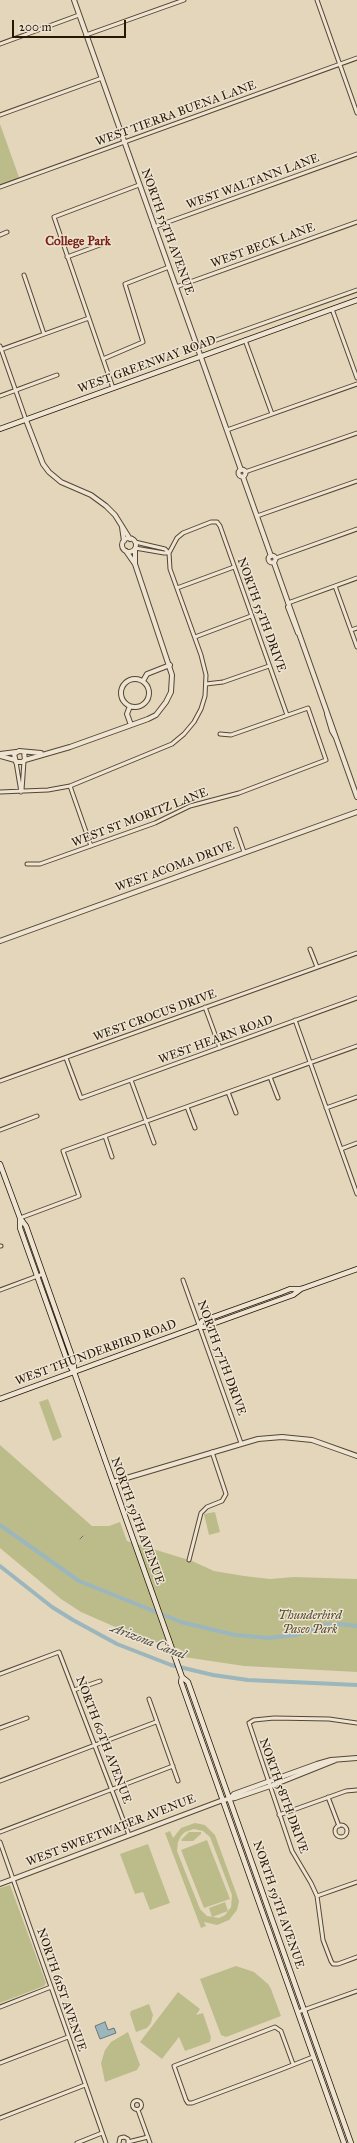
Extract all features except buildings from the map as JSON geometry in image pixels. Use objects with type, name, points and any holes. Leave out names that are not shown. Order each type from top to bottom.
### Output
[{"type":"main road","name":"WEST GREENWAY ROAD","points":[[0,429],[357,300]]},
{"type":"main road","name":"NORTH 59TH AVENUE","points":[[0,1164],[20,1218],[26,1226],[61,1324],[74,1362],[74,1372]]},
{"type":"main road","name":"NORTH 59TH AVENUE","points":[[20,1218],[20,1228],[68,1363],[74,1372],[135,1543],[182,1677],[181,1682],[344,2143]]},
{"type":"main road","name":"WEST THUNDERBIRD ROAD","points":[[200,1326],[202,1321],[290,1289],[301,1289],[357,1269]]},
{"type":"main road","name":"WEST THUNDERBIRD ROAD","points":[[0,1400],[200,1326],[204,1328],[293,1296],[301,1289]]},
{"type":"main road","points":[[244,1313],[254,1306],[274,1299],[280,1293]]},
{"type":"main road","points":[[49,1310],[56,1322],[61,1324]]},
{"type":"main road","name":"NORTH 59TH AVENUE","points":[[182,1677],[188,1682],[351,2143]]},
{"type":"main road","points":[[263,1913],[273,1922]]},
{"type":"street","name":"NORTH 55TH AVENUE","points":[[74,0],[154,227],[243,471],[271,556],[275,560]]},
{"type":"street","points":[[86,35],[184,0]]},
{"type":"street","points":[[317,0],[357,112]]},
{"type":"street","points":[[0,44],[79,15]]},
{"type":"street","name":"WEST TIERRA BUENA LANE","points":[[0,187],[357,58]]},
{"type":"street","points":[[0,115],[102,78]]},
{"type":"street","name":"WEST WALTANN LANE","points":[[154,227],[357,154]]},
{"type":"street","points":[[114,388],[54,217],[139,185]]},
{"type":"street","name":"WEST BECK LANE","points":[[176,287],[357,222]]},
{"type":"street","points":[[0,235],[8,232]]},
{"type":"street","points":[[67,257],[108,242]]},
{"type":"street","points":[[103,359],[143,342],[125,284],[169,267]]},
{"type":"street","points":[[24,275],[44,334]]},
{"type":"street","name":"WEST GREENWAY ROAD","points":[[205,344],[357,290]]},
{"type":"street","points":[[332,309],[357,378]]},
{"type":"street","points":[[298,311],[301,320]]},
{"type":"street","points":[[89,318],[0,348],[43,464],[49,472],[61,482],[99,500],[110,510],[130,539],[135,542],[165,549],[169,552]]},
{"type":"street","points":[[245,340],[272,414]]},
{"type":"street","points":[[0,396],[57,375]]},
{"type":"street","points":[[227,430],[357,384]]},
{"type":"street","points":[[243,471],[357,432]]},
{"type":"street","name":"NORTH 55TH AVENUE","points":[[243,471],[239,475],[244,477]]},
{"type":"street","points":[[257,516],[357,481]]},
{"type":"street","name":"NORTH 55TH DRIVE","points":[[169,552],[177,538],[183,533],[211,522],[217,522],[220,526],[287,714]]},
{"type":"street","points":[[0,755],[16,761],[24,761],[70,747],[131,725],[156,714],[166,702],[171,692],[172,682],[170,665],[135,564],[123,546],[124,541],[122,528]]},
{"type":"street","points":[[357,529],[275,560],[294,626],[300,637],[357,797]]},
{"type":"street","points":[[124,541],[130,539]]},
{"type":"street","points":[[135,542],[135,564]]},
{"type":"street","points":[[152,551],[154,546]]},
{"type":"street","points":[[126,551],[131,552],[135,549],[169,552]]},
{"type":"street","points":[[0,792],[21,792],[70,786],[172,744],[184,734],[194,722],[201,709],[206,684],[204,664],[177,588],[169,562],[169,552]]},
{"type":"street","points":[[177,588],[234,567]]},
{"type":"street","points":[[288,603],[357,578]]},
{"type":"street","points":[[335,586],[357,647]]},
{"type":"street","points":[[195,637],[251,616]]},
{"type":"street","points":[[351,630],[357,628]]},
{"type":"street","points":[[143,681],[147,674],[170,665]]},
{"type":"street","points":[[206,684],[223,682],[269,666]]},
{"type":"street","points":[[134,678],[143,681],[149,690],[147,700],[140,706],[130,706],[122,700],[120,690],[125,682],[134,678]]},
{"type":"street","points":[[130,706],[127,714],[131,725]]},
{"type":"street","name":"WEST ST MORITZ LANE","points":[[28,864],[40,864],[155,823],[190,806],[239,793],[326,760],[308,708],[287,714]]},
{"type":"street","points":[[220,734],[231,735],[287,714]]},
{"type":"street","points":[[0,755],[21,751],[43,754]]},
{"type":"street","points":[[16,752],[14,756],[21,792]]},
{"type":"street","points":[[21,792],[24,752]]},
{"type":"street","points":[[70,786],[91,846]]},
{"type":"street","name":"WEST ACOMA DRIVE","points":[[0,941],[357,812]]},
{"type":"street","points":[[236,829],[244,852]]},
{"type":"street","points":[[310,949],[316,967]]},
{"type":"street","name":"WEST CROCUS DRIVE","points":[[0,1081],[357,953]]},
{"type":"street","name":"WEST HEARN ROAD","points":[[66,1058],[81,1098],[357,998]]},
{"type":"street","points":[[205,1007],[220,1048]]},
{"type":"street","points":[[295,1020],[357,1194]]},
{"type":"street","points":[[20,1218],[79,1196],[63,1151],[357,1046]]},
{"type":"street","points":[[270,1077],[278,1098]]},
{"type":"street","points":[[131,1080],[154,1143]]},
{"type":"street","points":[[228,1092],[236,1113]]},
{"type":"street","points":[[326,1108],[357,1096]]},
{"type":"street","points":[[187,1107],[195,1128]]},
{"type":"street","points":[[0,1130],[36,1116]]},
{"type":"street","points":[[105,1136],[112,1157]]},
{"type":"street","points":[[341,1149],[357,1143]]},
{"type":"street","points":[[0,1290],[43,1274]]},
{"type":"street","name":"NORTH 57TH DRIVE","points":[[183,1280],[241,1443]]},
{"type":"street","points":[[113,1482],[241,1443],[272,1437],[298,1438],[317,1441],[357,1456]]},
{"type":"street","points":[[189,1560],[201,1513],[206,1507],[222,1501],[226,1494],[212,1452]]},
{"type":"street","name":"NORTH 60TH AVENUE","points":[[0,1674],[59,1652],[129,1835]]},
{"type":"street","points":[[74,1690],[100,1681]]},
{"type":"street","points":[[149,1699],[178,1781]]},
{"type":"street","points":[[0,1728],[27,1718]]},
{"type":"street","name":"NORTH 58TH DRIVE","points":[[357,1723],[329,1719],[274,1718],[254,1720],[249,1723],[292,1851],[311,1883],[316,1896],[323,1940],[333,1964],[357,1957]]},
{"type":"street","points":[[0,1781],[156,1722]]},
{"type":"street","points":[[230,1798],[234,1794],[317,1764],[356,1758]]},
{"type":"street","points":[[230,1798],[235,1798],[269,1786],[336,1760]]},
{"type":"street","points":[[0,1832],[173,1766]]},
{"type":"street","points":[[279,1815],[346,1791],[357,1790]]},
{"type":"street","points":[[328,1797],[339,1826]]},
{"type":"street","name":"WEST SWEETWATER AVENUE","points":[[0,1884],[230,1798]]},
{"type":"street","name":"NORTH 61ST AVENUE","points":[[0,1842],[106,2143]]},
{"type":"street","points":[[316,1896],[357,1882]]},
{"type":"street","points":[[0,2007],[51,1987]]},
{"type":"street","points":[[298,2012],[357,1991]]},
{"type":"street","points":[[293,2064],[278,2028],[268,2030],[174,2066],[188,2103],[313,2057]]},
{"type":"street","points":[[0,2063],[68,2037]]},
{"type":"street","points":[[0,2118],[85,2085]]},
{"type":"street","points":[[138,2110],[150,2143]]},
{"type":"street","points":[[77,2143],[102,2133]]},
{"type":"street","points":[[119,2143],[119,2139],[122,2137],[127,2138],[128,2142],[148,2137]]},
{"type":"green space","points":[[0,124],[20,180],[0,187]]},
{"type":"green space","points":[[48,1399],[62,1437],[53,1441],[39,1402]]},
{"type":"green space","name":"Thunderbird Paseo Park","points":[[0,1445],[92,1526],[109,1526],[120,1522],[127,1541],[192,1561],[214,1571],[244,1576],[270,1579],[294,1577],[357,1579],[357,1672],[244,1666],[184,1657],[180,1649],[138,1637],[81,1612],[61,1599],[0,1548]]},
{"type":"green space","points":[[215,1512],[220,1532],[209,1535],[204,1514]]},
{"type":"green space","points":[[195,1823],[205,1825],[215,1835],[239,1901],[237,1910],[229,1920],[217,1925],[204,1922],[206,1926],[201,1928],[165,1833],[170,1831],[173,1838],[181,1828]],"holes":[[[194,1829],[203,1831],[210,1837],[232,1895],[231,1907],[225,1915],[219,1918],[207,1916],[200,1909],[177,1851],[178,1842],[185,1832]]]},
{"type":"green space","points":[[189,1832],[201,1832],[201,1834],[193,1841],[182,1841],[181,1840]]},
{"type":"green space","points":[[207,1840],[230,1899],[204,1908],[181,1850]]},
{"type":"green space","points":[[148,1844],[170,1903],[150,1910],[143,1892],[135,1894],[120,1854]]},
{"type":"green space","points":[[10,1885],[46,1983],[44,1986],[0,2003],[0,1888]]},
{"type":"green space","points":[[225,1902],[228,1911],[212,1917],[209,1908]]},
{"type":"green space","points":[[236,1966],[254,1972],[268,1984],[281,2016],[226,2037],[221,2035],[200,1979]]},
{"type":"green space","points":[[178,1992],[200,2009],[196,2015],[203,2013],[211,2037],[210,2042],[185,2051],[179,2037],[162,2059],[140,2042]]},
{"type":"green space","points":[[149,2004],[153,2015],[151,2023],[147,2028],[136,2032],[130,2014],[131,2011]]},
{"type":"green space","points":[[128,2032],[140,2065],[137,2070],[105,2082],[101,2063],[105,2050],[111,2042]]},
{"type":"water","points":[[105,2022],[108,2030],[114,2028],[116,2033],[100,2039],[95,2026]]},
{"type":"waterway","points":[[0,1525],[79,1581],[181,1622],[235,1635],[269,1638],[295,1635],[325,1625],[341,1624],[357,1626]]},
{"type":"waterway","points":[[80,1539],[83,1536]]},
{"type":"waterway","name":"Arizona Canal","points":[[0,1566],[52,1607],[73,1620],[117,1644],[171,1665],[213,1675],[248,1680],[357,1685]]},
{"type":"district","name":"College Park","points":[[78,242]]}]
